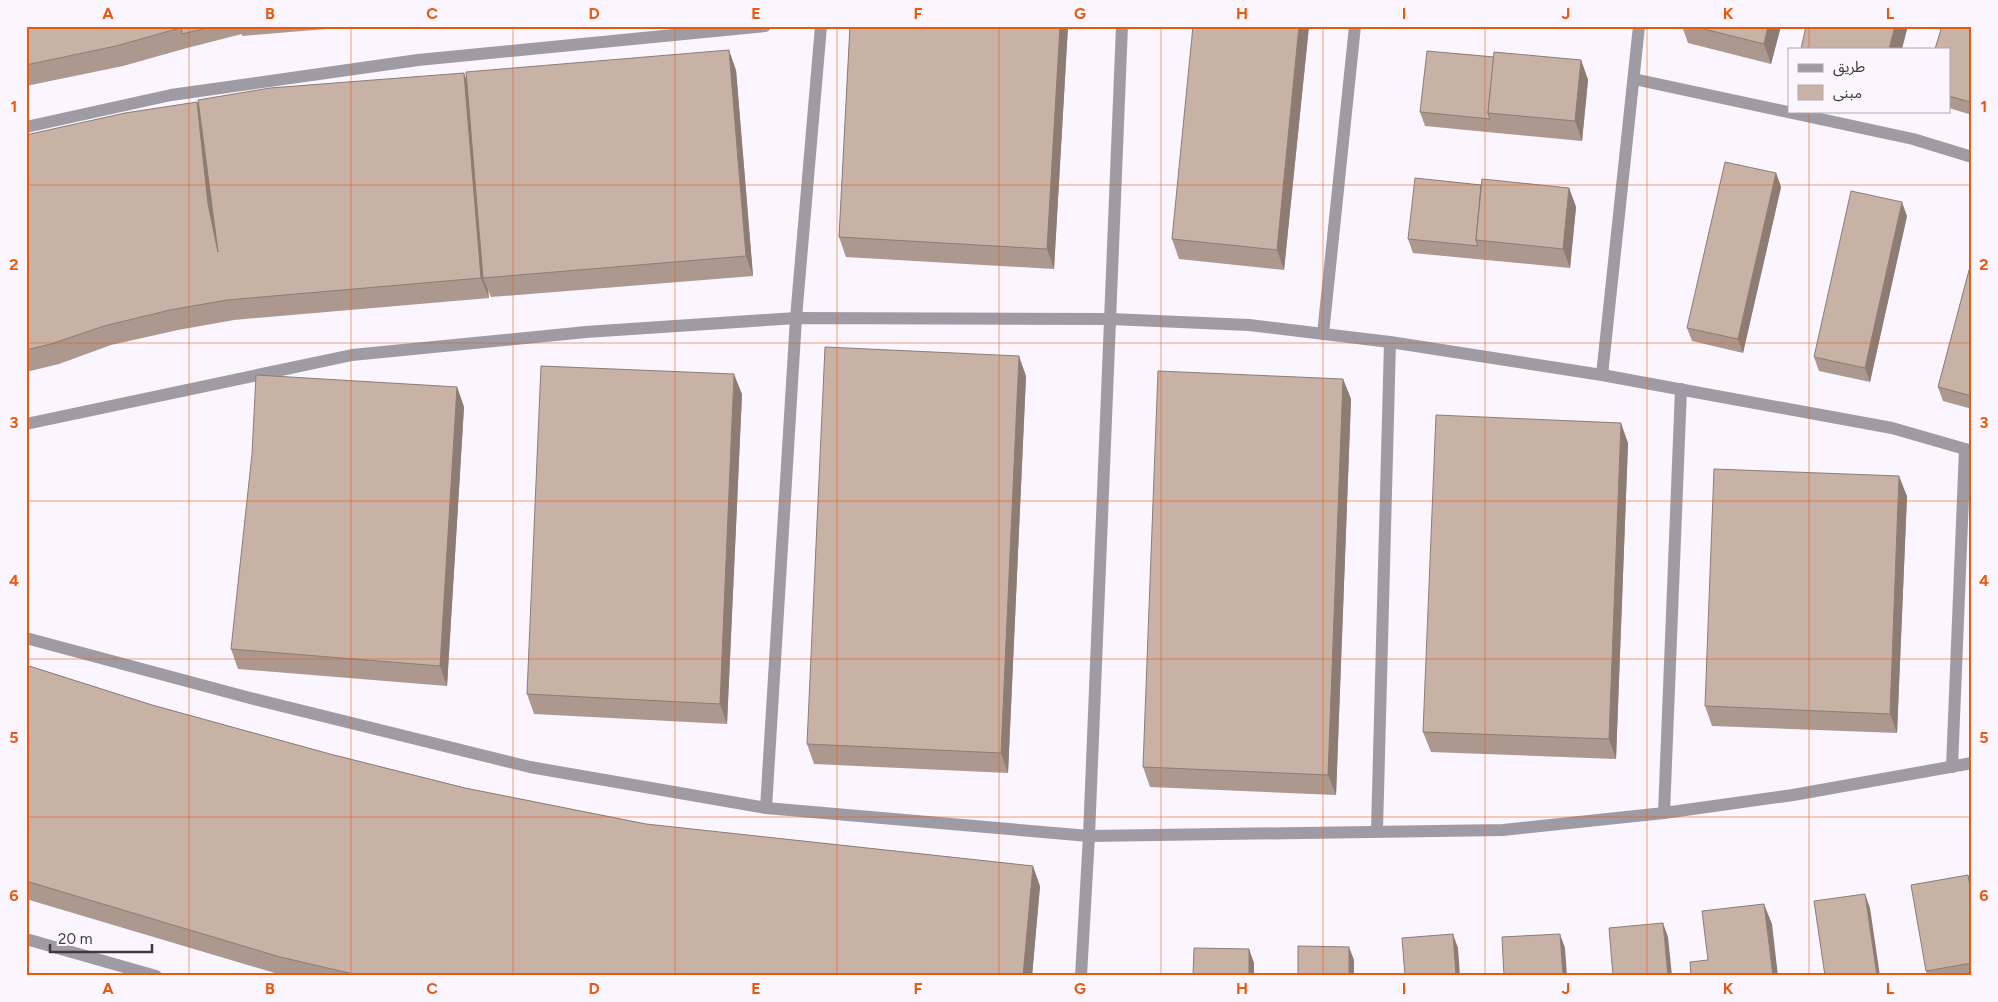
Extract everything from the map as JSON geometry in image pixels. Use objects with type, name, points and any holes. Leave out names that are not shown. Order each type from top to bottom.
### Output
[{"type":"street","points":[[26,127],[171,95],[418,60],[765,26]]},
{"type":"street","points":[[766,808],[796,318],[821,26]]},
{"type":"street","points":[[1081,976],[1089,836],[1122,26]]},
{"type":"street","points":[[1323,334],[1355,26]]},
{"type":"street","points":[[1602,375],[1639,26]]},
{"type":"street","points":[[1634,79],[1913,139],[1972,157]]},
{"type":"street","points":[[26,424],[352,355],[586,332],[796,318],[1111,319],[1249,325],[1390,342],[1681,389],[1892,428],[1968,450],[1952,767]]},
{"type":"street","points":[[1377,830],[1390,342]]},
{"type":"street","points":[[1664,813],[1681,389]]},
{"type":"street","points":[[26,638],[250,698],[530,767],[766,808],[1089,836],[1377,830],[1503,830],[1664,813],[1793,795],[1972,763]]},
{"type":"street","points":[[26,939],[156,976]]},
{"type":"building","points":[[26,26],[180,26],[180,28],[116,46],[26,65]]},
{"type":"building","points":[[181,26],[215,26],[182,34]]},
{"type":"building","points":[[850,26],[1060,26],[1047,249],[839,237]]},
{"type":"building","points":[[1193,26],[1299,26],[1277,250],[1172,239]]},
{"type":"building","points":[[1692,26],[1768,26],[1764,44]]},
{"type":"building","points":[[1806,26],[1895,26],[1889,48],[1801,48]]},
{"type":"building","points":[[1942,26],[1972,26],[1972,98],[1970,102],[1950,96],[1950,48],[1935,48]]},
{"type":"building","points":[[729,50],[746,256],[483,278],[466,72]]},
{"type":"building","points":[[1427,51],[1494,57],[1488,113],[1490,119],[1420,112]]},
{"type":"building","points":[[1494,52],[1581,60],[1575,121],[1488,113]]},
{"type":"building","points":[[464,73],[481,278],[227,300],[170,310],[104,326],[51,344],[26,350],[26,135],[125,113],[197,102],[208,204],[218,252],[198,100],[270,88]]},
{"type":"building","points":[[1725,162],[1776,173],[1738,339],[1687,328]]},
{"type":"building","points":[[1415,178],[1481,185],[1476,240],[1478,246],[1408,239]]},
{"type":"building","points":[[1482,179],[1569,188],[1563,249],[1476,240]]},
{"type":"building","points":[[1851,191],[1902,202],[1865,368],[1814,357]]},
{"type":"building","points":[[1972,259],[1972,396],[1938,387]]},
{"type":"building","points":[[825,347],[1019,356],[1001,753],[807,744]]},
{"type":"building","points":[[541,366],[734,374],[720,704],[527,694]]},
{"type":"building","points":[[1158,371],[1343,379],[1328,775],[1143,767]]},
{"type":"building","points":[[256,375],[457,387],[440,666],[231,649],[252,454]]},
{"type":"building","points":[[1436,415],[1621,423],[1609,739],[1423,732]]},
{"type":"building","points":[[1714,469],[1899,476],[1890,714],[1705,706]]},
{"type":"building","points":[[26,665],[152,705],[330,754],[465,788],[646,824],[1033,866],[1023,976],[362,976],[280,957],[26,881]]},
{"type":"building","points":[[1968,875],[1972,898],[1972,963],[1926,971],[1911,885]]},
{"type":"building","points":[[1865,894],[1877,976],[1825,976],[1814,901]]},
{"type":"building","points":[[1764,904],[1773,976],[1691,976],[1690,962],[1708,960],[1702,911]]},
{"type":"building","points":[[1663,923],[1668,976],[1613,976],[1609,928]]},
{"type":"building","points":[[1453,934],[1456,976],[1405,976],[1402,938]]},
{"type":"building","points":[[1560,934],[1563,976],[1504,976],[1502,937]]},
{"type":"building","points":[[1298,946],[1349,947],[1349,976],[1298,976]]},
{"type":"building","points":[[1194,948],[1249,949],[1249,976],[1193,976]]},
{"type":"building","points":[[1972,972],[1972,976],[1954,976]]}]
